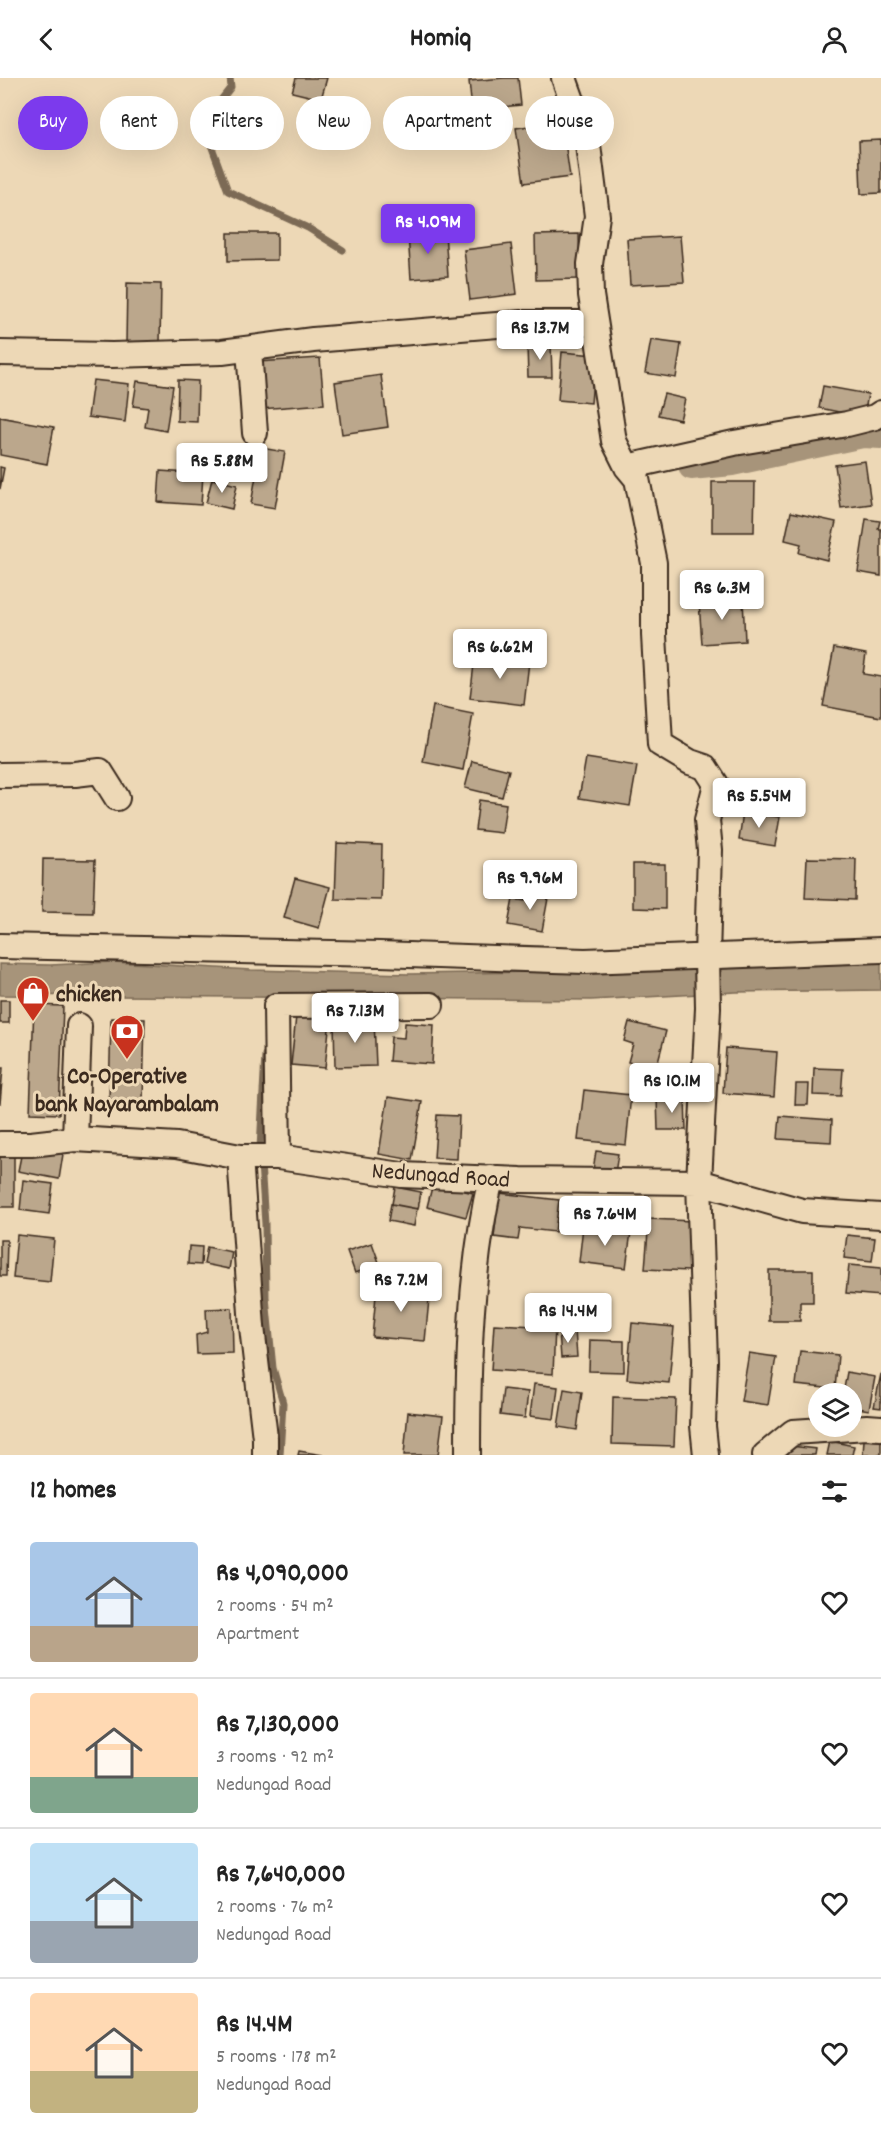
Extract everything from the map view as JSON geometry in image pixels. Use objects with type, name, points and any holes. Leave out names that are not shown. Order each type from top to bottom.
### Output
[{"type":"street","points":[[564,78],[588,145],[597,216],[590,264],[594,323],[605,376],[614,441],[627,467],[637,479],[654,562],[654,634],[660,744],[690,762],[705,767],[716,784],[707,820],[710,850],[708,1008],[699,1182],[705,1361],[703,1426],[706,1455]]},
{"type":"street","points":[[0,353],[112,355],[249,349],[313,340],[522,323],[594,323]]},
{"type":"street","points":[[249,349],[255,433]]},
{"type":"street","points":[[627,467],[734,443],[879,417]]},
{"type":"street","points":[[0,775],[75,774],[100,771],[117,798]]},
{"type":"street","points":[[0,946],[585,961],[881,950]]},
{"type":"street","points":[[278,1157],[276,1006],[430,1005]]},
{"type":"street","points":[[75,1140],[79,1026]]},
{"type":"street","name":"Nedungad Road","points":[[0,1144],[75,1140],[177,1145],[244,1157],[278,1157],[402,1174],[699,1182],[802,1211],[881,1216]]},
{"type":"street","points":[[244,1157],[252,1327],[265,1455]]},
{"type":"street","points":[[468,1455],[468,1354],[481,1223],[491,1178]]},
{"type":"street","points":[[765,1455],[793,1432],[881,1428]]},
{"type":"shaded area","points":[[881,961],[881,990],[736,992],[591,1000],[0,995],[0,964],[50,965],[113,962],[251,970],[409,974],[664,970]]},
{"type":"building","points":[[296,78],[327,78],[322,96],[292,92]]},
{"type":"building","points":[[518,78],[521,105],[513,106],[513,96],[471,96],[469,81]]},
{"type":"building","points":[[525,127],[525,150],[566,150],[570,177],[524,183],[516,128]]},
{"type":"building","points":[[881,140],[881,193],[861,194],[859,141]]},
{"type":"building","points":[[445,232],[448,276],[411,279],[408,234]]},
{"type":"building","points":[[228,233],[277,233],[277,260],[228,261]]},
{"type":"building","points":[[579,234],[580,279],[536,280],[535,235]]},
{"type":"building","points":[[680,236],[684,282],[630,285],[627,239]]},
{"type":"building","points":[[511,244],[517,294],[470,300],[464,250]]},
{"type":"building","points":[[127,283],[161,284],[160,344],[126,343]]},
{"type":"building","points":[[651,340],[681,344],[676,378],[645,373]]},
{"type":"building","points":[[551,344],[552,377],[528,377],[527,345]]},
{"type":"building","points":[[562,352],[595,355],[591,403],[558,400]]},
{"type":"building","points":[[320,358],[324,404],[260,409],[257,362]]},
{"type":"building","points":[[381,375],[388,427],[342,434],[335,382]]},
{"type":"building","points":[[93,380],[129,384],[125,422],[88,417]]},
{"type":"building","points":[[178,380],[198,381],[197,422],[177,421]]},
{"type":"building","points":[[137,381],[173,386],[166,431],[145,427],[148,408],[133,406]]},
{"type":"building","points":[[823,386],[868,394],[864,417],[819,408]]},
{"type":"building","points":[[664,394],[685,399],[680,420],[658,415]]},
{"type":"building","points":[[0,417],[54,427],[47,464],[0,455]]},
{"type":"building","points":[[261,448],[285,452],[275,508],[251,504]]},
{"type":"building","points":[[865,461],[871,504],[841,508],[835,465]]},
{"type":"building","points":[[0,467],[4,468],[0,489]]},
{"type":"building","points":[[160,471],[203,474],[201,505],[158,502]]},
{"type":"building","points":[[212,479],[237,485],[232,509],[206,503]]},
{"type":"building","points":[[712,482],[755,482],[754,532],[712,532]]},
{"type":"building","points":[[791,512],[836,522],[827,560],[799,553],[801,544],[785,540]]},
{"type":"building","points":[[866,519],[880,521],[878,529],[881,529],[881,576],[858,572]]},
{"type":"building","points":[[743,599],[745,641],[702,644],[699,602]]},
{"type":"building","points":[[834,648],[866,654],[863,674],[881,677],[881,717],[823,706]]},
{"type":"building","points":[[475,656],[529,662],[524,705],[470,698]]},
{"type":"building","points":[[433,706],[473,714],[463,770],[423,762]]},
{"type":"building","points":[[586,758],[637,766],[630,806],[579,798]]},
{"type":"building","points":[[472,761],[509,770],[502,797],[465,788]]},
{"type":"building","points":[[479,800],[506,804],[502,833],[475,830]]},
{"type":"building","points":[[743,812],[780,817],[775,846],[739,840]]},
{"type":"building","points":[[337,843],[382,845],[381,900],[335,899]]},
{"type":"building","points":[[807,858],[856,859],[855,900],[805,898]]},
{"type":"building","points":[[43,859],[95,860],[93,913],[42,912]]},
{"type":"building","points":[[633,864],[665,864],[665,909],[633,908]]},
{"type":"building","points":[[295,878],[330,887],[319,928],[284,918]]},
{"type":"building","points":[[528,890],[549,893],[542,931],[508,925],[513,899],[525,901]]},
{"type":"building","points":[[0,1000],[9,1000],[9,1023],[0,1023]]},
{"type":"building","points":[[34,1005],[63,1006],[59,1114],[30,1113]]},
{"type":"building","points":[[296,1016],[330,1019],[325,1068],[291,1065]]},
{"type":"building","name":"Co-Operative bank Nayarambalam","points":[[111,1018],[145,1019],[143,1101],[109,1100]]},
{"type":"building","points":[[374,1020],[376,1066],[335,1067],[334,1022]]},
{"type":"building","points":[[629,1022],[666,1031],[656,1069],[628,1062],[633,1044],[624,1041]]},
{"type":"building","points":[[405,1023],[434,1025],[432,1064],[389,1061],[391,1037],[404,1038]]},
{"type":"building","points":[[726,1048],[777,1052],[774,1097],[723,1093]]},
{"type":"building","points":[[0,1068],[3,1068],[0,1104]]},
{"type":"building","points":[[814,1068],[843,1069],[841,1096],[813,1095]]},
{"type":"building","points":[[796,1084],[809,1084],[808,1105],[795,1105]]},
{"type":"building","points":[[584,1090],[631,1095],[626,1145],[578,1140]]},
{"type":"building","points":[[388,1097],[422,1102],[412,1160],[379,1154]]},
{"type":"building","points":[[685,1097],[686,1130],[658,1130],[657,1098]]},
{"type":"building","points":[[437,1115],[459,1116],[457,1159],[434,1158]]},
{"type":"building","points":[[780,1116],[832,1120],[831,1142],[778,1139]]},
{"type":"building","points":[[23,1146],[63,1154],[59,1179],[18,1171]]},
{"type":"building","points":[[0,1150],[14,1150],[14,1207],[0,1207]]},
{"type":"building","points":[[596,1151],[618,1154],[615,1173],[593,1170]]},
{"type":"building","points":[[23,1180],[53,1184],[49,1214],[20,1210]]},
{"type":"building","points":[[433,1183],[473,1193],[466,1217],[427,1207]]},
{"type":"building","points":[[395,1187],[421,1192],[418,1209],[392,1204]]},
{"type":"building","points":[[499,1193],[559,1200],[555,1232],[520,1228],[518,1240],[494,1237]]},
{"type":"building","points":[[391,1204],[417,1209],[414,1226],[388,1221]]},
{"type":"building","points":[[649,1219],[692,1221],[689,1271],[645,1269]]},
{"type":"building","points":[[583,1226],[631,1232],[626,1268],[579,1262]]},
{"type":"building","points":[[17,1235],[54,1239],[50,1282],[13,1278]]},
{"type":"building","points":[[847,1235],[875,1238],[872,1261],[844,1258]]},
{"type":"building","points":[[0,1240],[7,1240],[6,1276],[0,1276]]},
{"type":"building","points":[[372,1243],[380,1265],[355,1273],[347,1251]]},
{"type":"building","points":[[189,1246],[202,1247],[201,1265],[188,1264]]},
{"type":"building","points":[[207,1247],[232,1252],[229,1269],[204,1264]]},
{"type":"building","points":[[849,1265],[881,1268],[881,1296],[846,1293]]},
{"type":"building","points":[[769,1270],[813,1270],[813,1302],[800,1302],[800,1321],[769,1321]]},
{"type":"building","points":[[377,1285],[430,1289],[425,1341],[372,1337]]},
{"type":"building","points":[[232,1308],[233,1353],[197,1354],[196,1335],[207,1332],[206,1309]]},
{"type":"building","points":[[632,1323],[674,1327],[669,1383],[627,1379]]},
{"type":"building","points":[[494,1324],[555,1327],[553,1374],[491,1370]]},
{"type":"building","points":[[575,1330],[577,1357],[561,1358],[559,1331]]},
{"type":"building","points":[[590,1340],[624,1341],[624,1372],[589,1371]]},
{"type":"building","points":[[800,1351],[838,1355],[836,1383],[808,1383],[808,1386],[796,1385]]},
{"type":"building","points":[[749,1353],[776,1357],[768,1405],[741,1401]]},
{"type":"building","points":[[847,1372],[875,1377],[869,1410],[862,1409],[862,1383],[845,1383]]},
{"type":"building","points":[[881,1374],[881,1408],[874,1407]]},
{"type":"building","points":[[534,1384],[558,1387],[554,1419],[530,1416]]},
{"type":"building","points":[[503,1389],[528,1392],[525,1418],[500,1415]]},
{"type":"building","points":[[564,1389],[582,1392],[577,1430],[558,1427]]},
{"type":"building","points":[[613,1397],[676,1399],[674,1446],[612,1444]]},
{"type":"building","points":[[408,1412],[443,1416],[438,1455],[404,1455]]},
{"type":"building","points":[[864,1440],[881,1441],[881,1455],[863,1455]]},
{"type":"building","points":[[830,1441],[854,1446],[852,1455],[827,1455]]},
{"type":"building","points":[[782,1445],[816,1449],[815,1455],[780,1455]]},
{"type":"building","points":[[299,1451],[323,1455],[298,1455]]},
{"type":"waterway","points":[[230,78],[231,87],[203,123],[228,191],[308,228],[343,250]]},
{"type":"waterway","points":[[691,468],[732,464],[863,436],[881,437]]},
{"type":"waterway","points":[[265,1055],[260,1148],[265,1224],[266,1297],[273,1368],[283,1403],[280,1455]]},
{"type":"place","name":"chicken","points":[[33,1022]]},
{"type":"place","name":"Co-Operative bank Nayarambalam","points":[[127,1060]]}]
